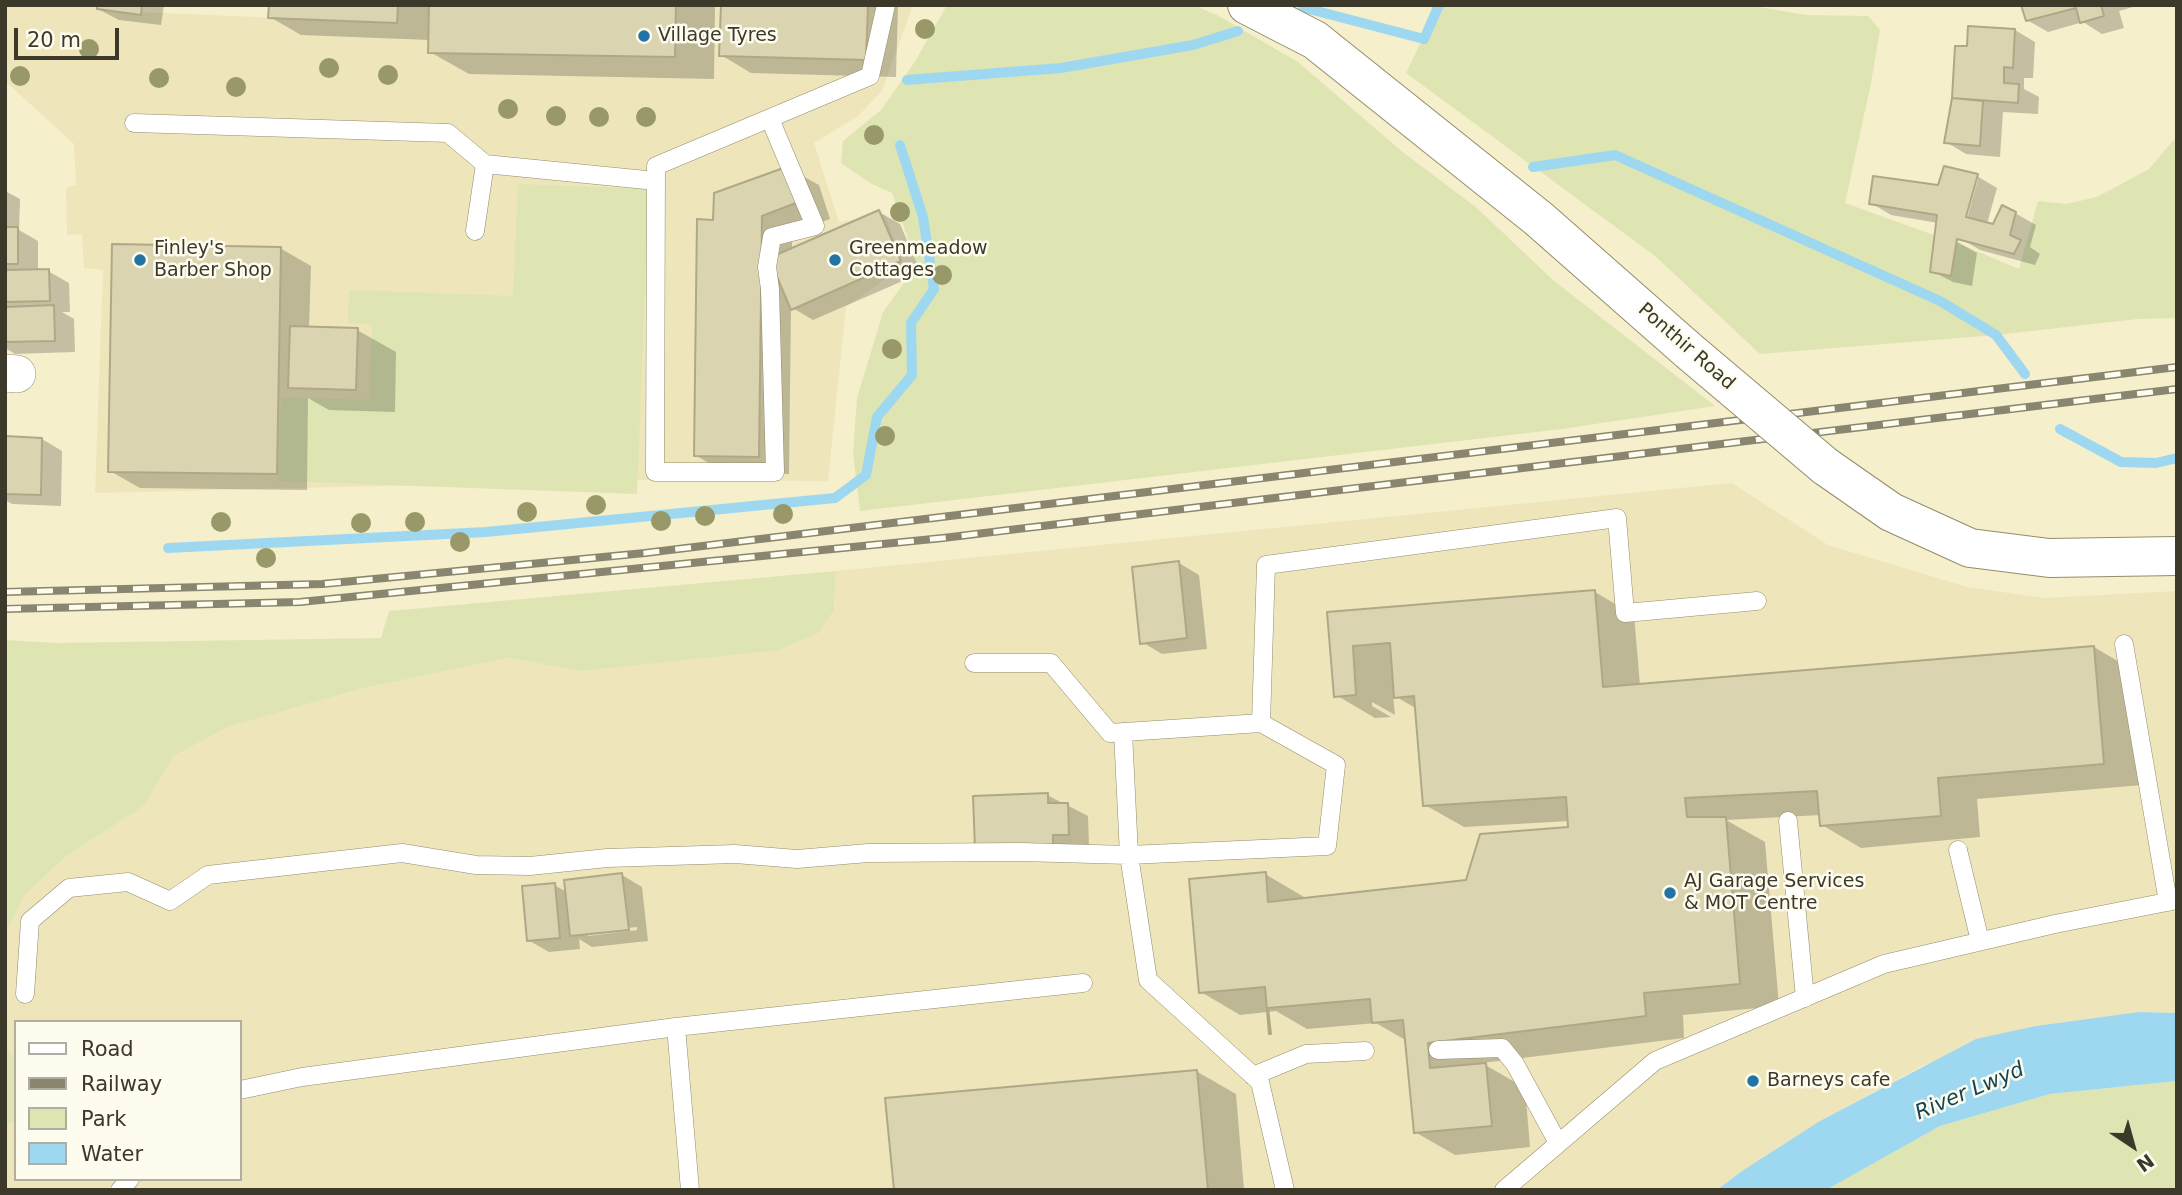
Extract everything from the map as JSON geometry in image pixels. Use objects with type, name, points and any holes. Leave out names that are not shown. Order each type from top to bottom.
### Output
[{"type":"main road","name":"Ponthir Road","points":[[1247,5],[1315,40],[1539,219],[1825,466],[1891,512],[1970,548],[2049,558],[2177,556]]},
{"type":"lane","points":[[770,119],[815,226],[772,237],[766,267],[770,289],[775,472],[655,472],[656,166],[870,76],[886,5]]},
{"type":"lane","points":[[134,123],[448,133],[485,164],[656,181]]},
{"type":"lane","points":[[475,231],[485,164]]},
{"type":"lane","points":[[1261,723],[1266,565],[1617,519],[1625,614],[1757,601]]},
{"type":"lane","points":[[1504,1190],[1655,1061],[1884,964],[2172,901],[2124,644]]},
{"type":"lane","points":[[25,994],[30,921],[69,888],[128,882],[170,901],[208,875],[402,853],[476,865],[530,866],[607,858],[735,854],[797,859],[868,853],[1021,852],[1129,855],[1327,846],[1336,765],[1261,723],[1110,733],[1051,663],[974,663]]},
{"type":"lane","points":[[1123,732],[1129,855],[1148,980],[1260,1082],[1285,1190]]},
{"type":"lane","points":[[1788,821],[1805,998]]},
{"type":"lane","points":[[1958,850],[1980,941]]},
{"type":"lane","points":[[242,1090],[302,1077],[676,1027],[1083,983]]},
{"type":"lane","points":[[676,1027],[690,1190]]},
{"type":"lane","points":[[1438,1050],[1502,1048],[1515,1064],[1558,1143]]},
{"type":"lane","points":[[1253,1076],[1306,1054],[1365,1051]]},
{"type":"shaded area","points":[[5,5],[97,5],[97,10],[396,23],[398,5],[913,5],[882,91],[858,116],[814,143],[839,222],[885,214],[901,261],[901,268],[846,307],[828,481],[627,480],[95,493],[103,270],[84,268],[82,234],[67,235],[66,188],[76,185],[74,144],[5,81]]},
{"type":"shaded area","points":[[1732,483],[1828,545],[1967,587],[2044,598],[2177,591],[2177,1013],[2139,1012],[2036,1026],[1922,1066],[1820,1121],[1717,1190],[5,1190],[5,1124],[14,1122],[14,1181],[242,1181],[242,1020],[14,1020],[14,1056],[5,1049],[5,934],[25,895],[65,857],[144,806],[174,756],[228,727],[360,689],[508,658],[581,671],[834,610],[836,571]]},
{"type":"green space","points":[[947,5],[1193,5],[1217,15],[1298,62],[1404,153],[1477,208],[1553,280],[1715,406],[1562,429],[860,511],[853,454],[857,398],[883,312],[917,265],[892,193],[870,183],[841,163],[843,141],[881,110],[914,63]]},
{"type":"green space","points":[[1439,5],[1747,5],[1806,15],[1868,16],[1880,30],[1845,203],[1967,247],[2019,269],[2038,201],[2066,204],[2097,197],[2149,169],[2177,136],[2177,318],[2138,319],[1996,335],[1760,354],[1655,256],[1406,73]]},
{"type":"green space","points":[[518,184],[649,189],[637,494],[278,481],[281,397],[369,400],[372,325],[348,323],[349,290],[513,296]]},
{"type":"green space","points":[[836,571],[834,610],[818,633],[779,650],[581,671],[508,658],[360,689],[228,727],[174,756],[144,806],[65,857],[25,895],[5,934],[5,640],[56,643],[381,638],[389,611]]},
{"type":"green space","points":[[5,1049],[14,1056],[14,1122],[5,1124]]},
{"type":"green space","points":[[2177,1081],[2177,1190],[1826,1190],[1940,1126],[2050,1094]]},
{"type":"water","name":"River Lwyd","points":[[2139,1012],[2177,1013],[2177,1081],[2050,1094],[1940,1126],[1826,1190],[1717,1190],[1820,1121],[1976,1039],[2036,1026]]},
{"type":"building","points":[[97,5],[142,5],[141,15],[97,9]]},
{"type":"building","points":[[269,5],[398,5],[397,23],[268,18]]},
{"type":"building","points":[[429,5],[676,5],[675,57],[428,53]]},
{"type":"building","points":[[721,5],[868,5],[866,60],[719,56]]},
{"type":"building","points":[[2021,5],[2101,5],[2104,16],[2080,23],[2076,8],[2026,21]]},
{"type":"building","points":[[1968,26],[2015,29],[2013,68],[2004,67],[2004,83],[2019,84],[2018,103],[1952,98],[1955,46],[1967,46]]},
{"type":"building","points":[[1952,98],[1983,101],[1980,146],[1944,143]]},
{"type":"building","points":[[789,166],[801,201],[762,216],[759,457],[694,456],[697,219],[713,220],[714,193]]},
{"type":"building","points":[[1944,166],[1978,174],[1966,217],[1993,224],[2002,205],[2016,212],[2010,235],[2021,240],[2014,254],[1957,239],[1951,276],[1930,272],[1937,215],[1869,204],[1873,176],[1938,185]]},
{"type":"building","name":"Greenmeadow Cottages","points":[[879,210],[901,261],[791,310],[769,258]]},
{"type":"building","points":[[5,227],[18,227],[18,264],[5,264]]},
{"type":"building","points":[[112,244],[281,247],[277,474],[108,472]]},
{"type":"building","points":[[49,269],[50,301],[5,302],[5,270]]},
{"type":"building","points":[[54,305],[55,341],[5,342],[5,307]]},
{"type":"building","points":[[290,326],[358,328],[356,390],[288,388]]},
{"type":"building","points":[[5,436],[42,438],[41,495],[5,494]]},
{"type":"building","points":[[1179,561],[1187,638],[1140,644],[1132,567]]},
{"type":"building","points":[[1595,590],[1603,687],[2094,646],[2104,764],[1938,778],[1941,816],[1820,826],[1817,791],[1685,798],[1687,817],[1726,817],[1740,984],[1644,993],[1646,1016],[1428,1043],[1430,1068],[1486,1063],[1492,1126],[1414,1133],[1403,1020],[1372,1023],[1370,999],[1268,1008],[1269,1034],[1265,987],[1199,993],[1189,879],[1266,872],[1268,902],[1466,880],[1480,834],[1568,827],[1566,797],[1423,806],[1414,696],[1394,698],[1390,643],[1353,646],[1356,695],[1334,697],[1327,612]]},
{"type":"building","points":[[1048,793],[1048,803],[1068,803],[1069,835],[1053,835],[1053,847],[975,850],[973,796]]},
{"type":"building","points":[[622,873],[629,930],[570,936],[564,880]]},
{"type":"building","points":[[555,883],[560,938],[527,941],[522,886]]},
{"type":"building","points":[[1197,1070],[1208,1190],[894,1190],[885,1098]]},
{"type":"waterway","points":[[1299,13],[1309,9],[1424,39],[1439,5]]},
{"type":"waterway","points":[[907,80],[1061,68],[1193,45],[1238,31]]},
{"type":"waterway","points":[[168,548],[486,532],[835,498],[866,475],[877,417],[912,375],[911,323],[934,289],[923,217],[900,145]]},
{"type":"waterway","points":[[1533,167],[1615,155],[1940,301],[1996,335],[2025,374]]},
{"type":"waterway","points":[[2060,429],[2121,462],[2156,463],[2177,458]]},
{"type":"railway","points":[[5,592],[322,584],[645,553],[2177,367]]},
{"type":"railway","points":[[5,609],[300,602],[943,538],[2177,389]]},
{"type":"place","name":"Village Tyres","points":[[644,36]]},
{"type":"place","name":"Finley's Barber Shop","points":[[140,260]]},
{"type":"place","name":"Greenmeadow Cottages","points":[[835,260]]},
{"type":"place","name":"AJ Garage Services & MOT Centre","points":[[1670,893]]},
{"type":"place","name":"Barneys cafe","points":[[1753,1081]]}]
